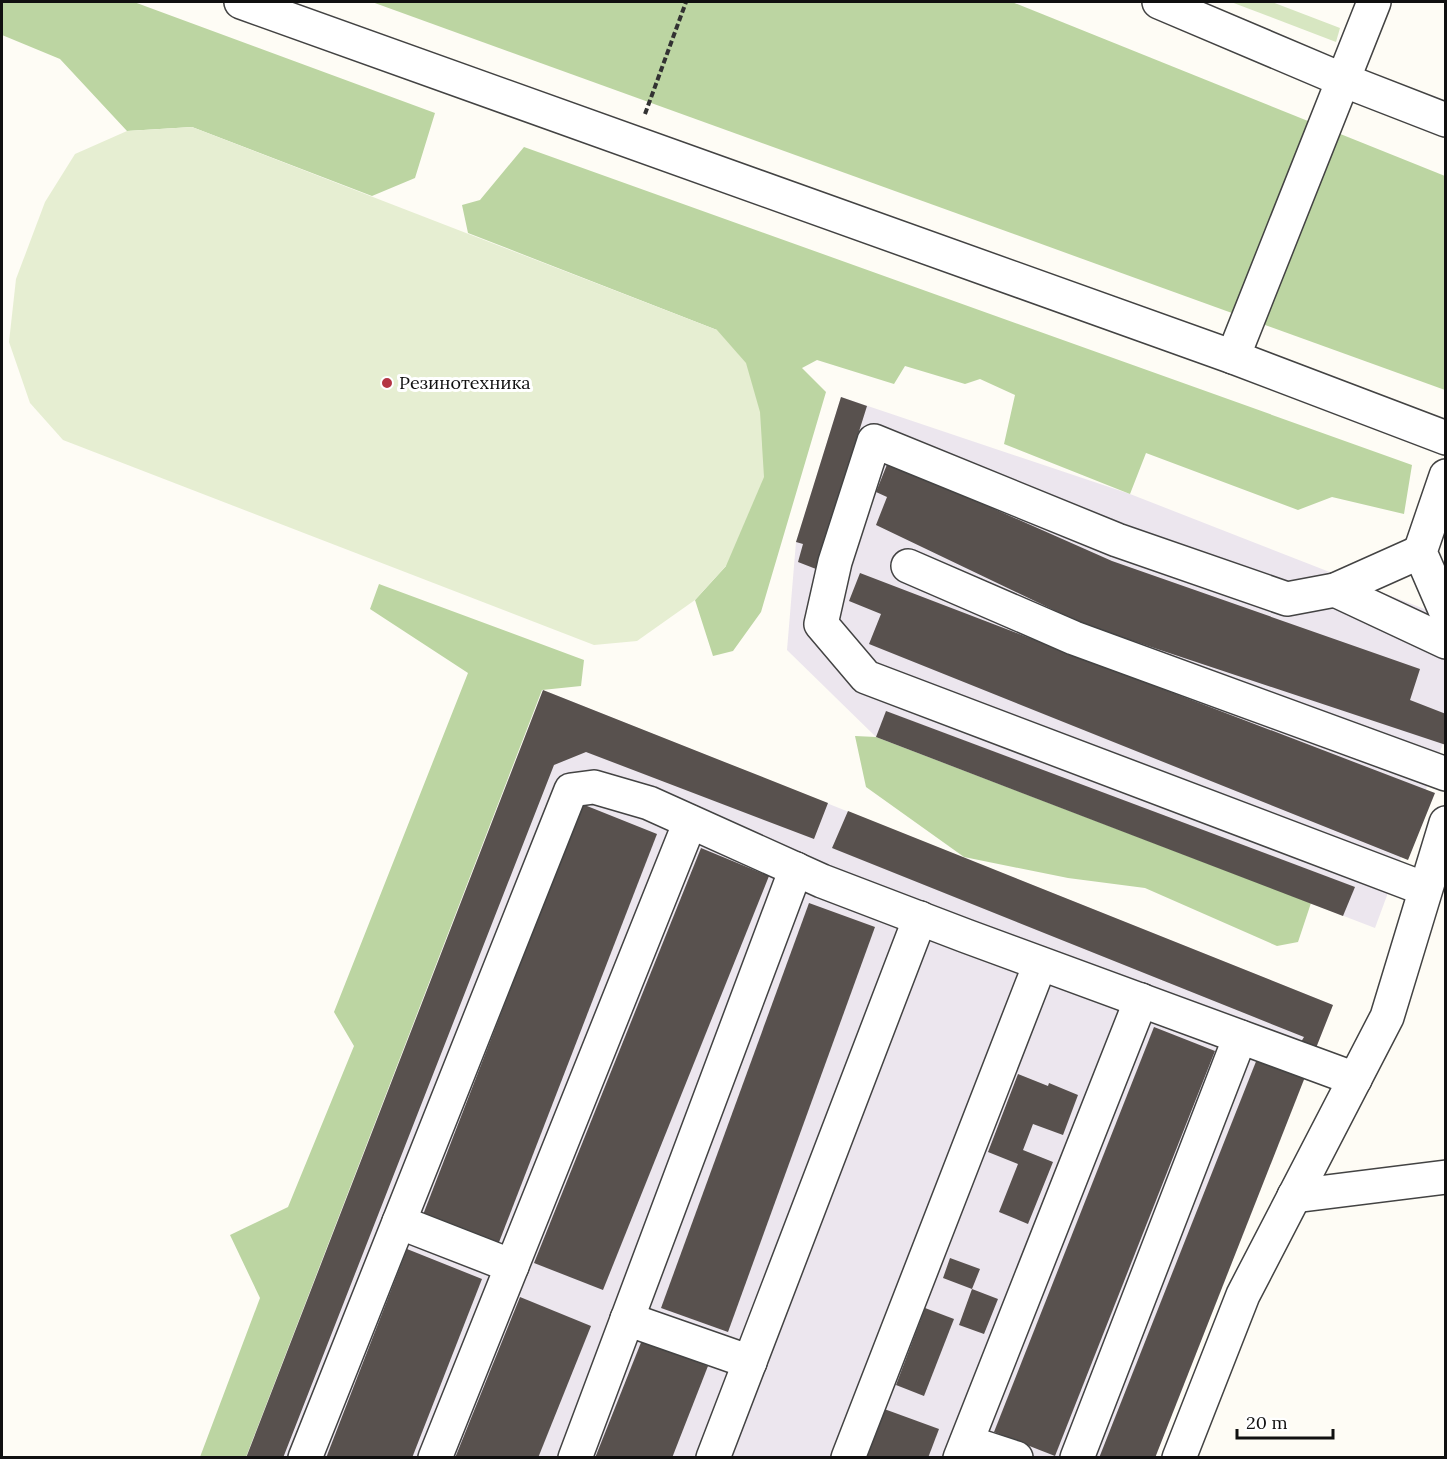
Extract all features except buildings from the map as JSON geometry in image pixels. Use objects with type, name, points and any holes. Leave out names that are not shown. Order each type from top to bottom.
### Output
[{"type":"street","points":[[241,2],[1233,357],[1446,438]]},
{"type":"street","points":[[1159,2],[1343,80],[1446,120]]},
{"type":"street","points":[[1233,357],[1374,2]]},
{"type":"street","points":[[1420,552],[1335,590],[1287,599],[1117,540],[874,441],[835,562],[821,624],[866,677],[1425,889]]},
{"type":"street","points":[[1446,476],[1420,552],[1446,612]]},
{"type":"street","points":[[908,566],[1074,638],[1446,774]]},
{"type":"street","points":[[1335,590],[1446,642]]},
{"type":"street","points":[[305,1458],[571,790],[594,787],[649,803],[822,881],[1355,1079]]},
{"type":"street","points":[[435,1458],[690,822]]},
{"type":"street","points":[[1179,1458],[1244,1295],[1387,1017],[1446,823]]},
{"type":"street","points":[[575,1458],[796,869]]},
{"type":"street","points":[[713,1458],[920,918]]},
{"type":"street","points":[[848,1458],[1041,964]]},
{"type":"street","points":[[1016,1458],[964,1450],[1141,1000]]},
{"type":"street","points":[[1077,1458],[1240,1037]]},
{"type":"street","points":[[1294,1196],[1446,1177]]},
{"type":"street","points":[[399,1222],[512,1266]]},
{"type":"street","points":[[627,1319],[750,1362]]},
{"type":"path","points":[[635,143],[686,2]]},
{"type":"shaded area","points":[[841,397],[1130,494],[1445,617],[1445,738],[1375,928],[876,737],[787,650],[796,542]]},
{"type":"shaded area","points":[[543,690],[1333,1005],[1155,1457],[246,1458]]},
{"type":"green space","points":[[2,2],[134,2],[435,113],[415,178],[372,196],[192,127],[127,131],[60,59],[2,35]]},
{"type":"green space","points":[[372,2],[1012,2],[1445,176],[1445,390]]},
{"type":"green space","points":[[1231,2],[1272,2],[1340,28],[1336,42]]},
{"type":"green space","name":"Резинотехника","points":[[192,127],[717,330],[746,363],[760,412],[764,477],[726,566],[695,600],[637,641],[594,645],[63,440],[30,403],[9,342],[16,279],[45,202],[75,154],[127,131]]},
{"type":"green space","points":[[524,147],[1412,465],[1404,514],[1332,497],[1298,510],[1146,453],[1130,494],[1004,444],[1015,395],[980,379],[965,384],[905,366],[894,384],[817,360],[802,368],[826,392],[761,612],[733,651],[713,656],[695,600],[726,566],[717,330],[468,233],[462,205],[480,200]]},
{"type":"green space","points":[[379,584],[584,660],[581,686],[542,690],[246,1457],[200,1457],[260,1298],[230,1235],[288,1207],[354,1046],[334,1012],[468,673],[370,609]]},
{"type":"green space","points":[[855,736],[876,737],[1311,903],[1298,942],[1277,946],[1145,888],[1068,878],[964,857],[866,787]]},
{"type":"place","name":"Резинотехника","points":[[387,383]]}]
